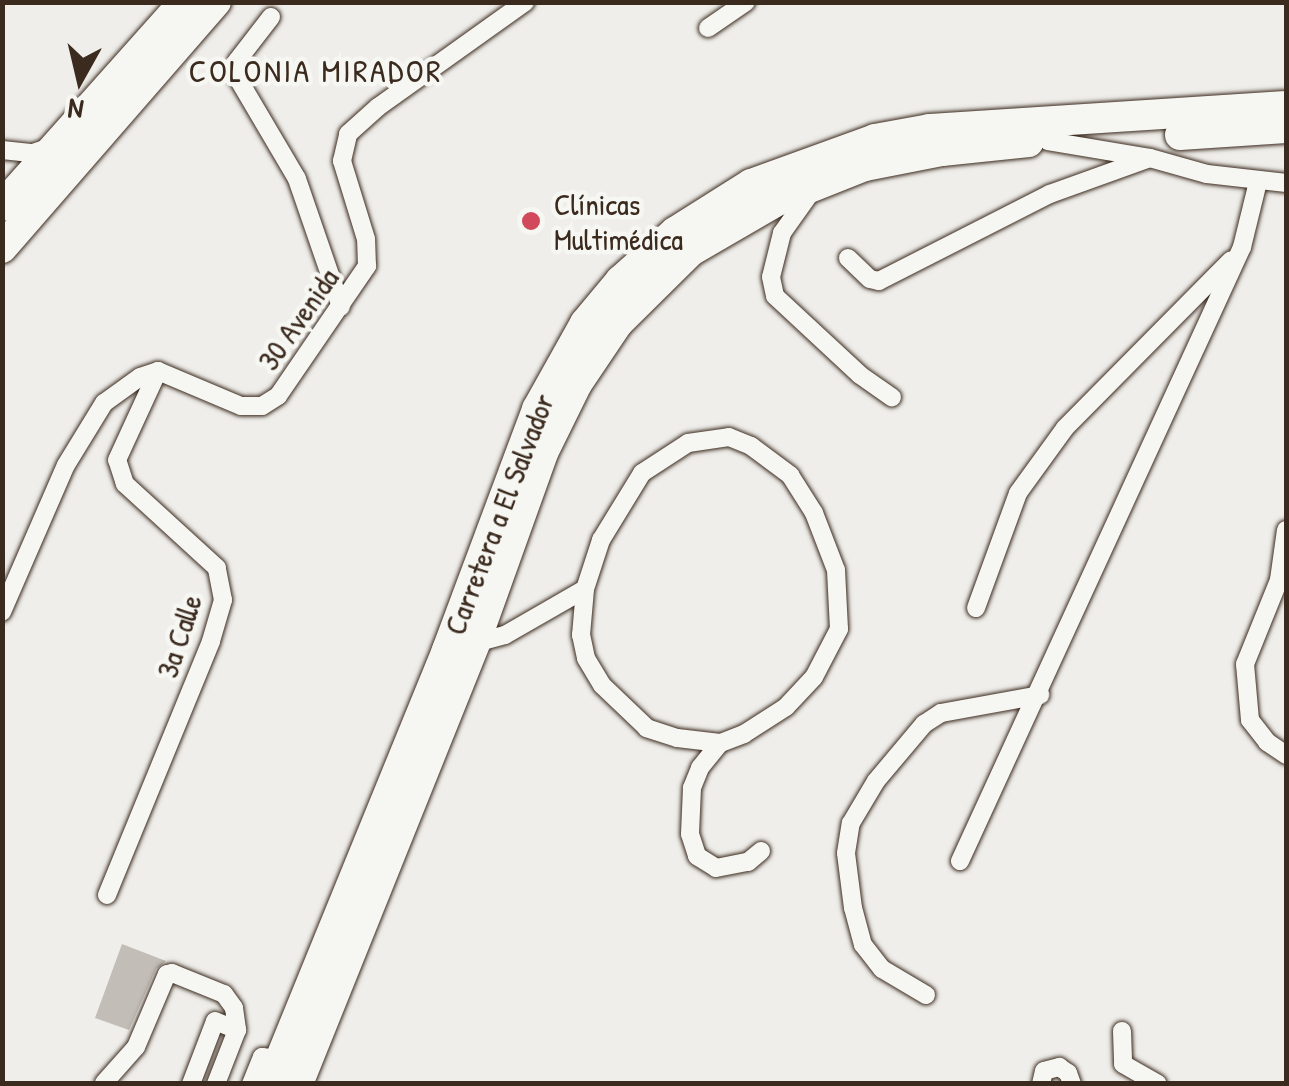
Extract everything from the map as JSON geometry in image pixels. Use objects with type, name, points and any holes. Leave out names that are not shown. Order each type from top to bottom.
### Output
[{"type":"highway","points":[[2,206],[184,2]]},
{"type":"highway","points":[[2,248],[216,2]]},
{"type":"highway","name":"Carretera a El Salvador","points":[[274,1071],[446,650],[537,408],[585,324],[620,280],[675,232],[751,184],[875,139],[930,128],[1286,106]]},
{"type":"highway","name":"Carretera a El Salvador","points":[[298,1084],[475,642],[544,453],[592,357],[640,298],[678,262],[728,227],[785,209],[816,184],[865,166],[915,155],[1048,140],[1286,128]]},
{"type":"street","name":"30 Avenida","points":[[158,371],[232,403],[262,406],[278,396],[366,266],[368,250],[342,161],[348,134],[378,106],[525,2]]},
{"type":"street","points":[[708,28],[746,2]]},
{"type":"street","points":[[271,17],[237,61],[237,77],[297,180],[341,307]]},
{"type":"street","points":[[1048,140],[1150,158],[1207,174],[1286,183]]},
{"type":"street","points":[[2,150],[33,153],[58,144]]},
{"type":"street","points":[[848,258],[870,279],[879,281],[1050,194],[1150,158]]},
{"type":"street","points":[[960,861],[1040,695],[1242,248],[1258,182]]},
{"type":"street","points":[[785,209],[771,278],[775,296],[860,376],[892,396]]},
{"type":"street","points":[[976,608],[1018,493],[1065,428],[1242,248]]},
{"type":"street","points":[[2,612],[66,465],[104,403],[140,377],[158,371]]},
{"type":"street","name":"3a Calle","points":[[107,895],[212,641],[223,600],[216,568],[126,484],[117,460],[158,371]]},
{"type":"street","points":[[729,437],[751,446],[790,475],[831,546],[840,629],[814,677],[786,707],[744,734],[720,743],[677,738],[647,728],[622,708],[586,658],[581,635],[586,589],[601,540],[642,474],[688,443],[729,437]]},
{"type":"street","points":[[1286,530],[1279,580],[1245,664],[1250,720],[1267,742],[1286,754]]},
{"type":"street","points":[[475,642],[505,634],[586,589]]},
{"type":"street","points":[[926,995],[882,970],[863,945],[852,908],[846,853],[852,822],[876,781],[924,724],[941,713],[1040,695]]},
{"type":"street","points":[[720,743],[700,768],[692,788],[690,834],[697,856],[716,868],[748,862],[761,851]]},
{"type":"street","points":[[104,1083],[136,1047],[167,974],[224,994],[234,1008],[237,1030],[216,1084]]},
{"type":"street","points":[[191,1084],[215,1021],[237,1030]]},
{"type":"street","points":[[1122,1031],[1123,1064],[1158,1084]]},
{"type":"street","points":[[251,1084],[262,1057],[274,1071]]},
{"type":"street","points":[[1041,1084],[1044,1071],[1059,1067],[1068,1073],[1072,1084]]},
{"type":"building","points":[[122,944],[166,961],[156,969],[129,1030],[95,1018]]},
{"type":"place","name":"Clínicas Multimédica","points":[[531,221]]},
{"type":"district","name":"COLONIA MIRADOR","points":[[316,71]]}]
